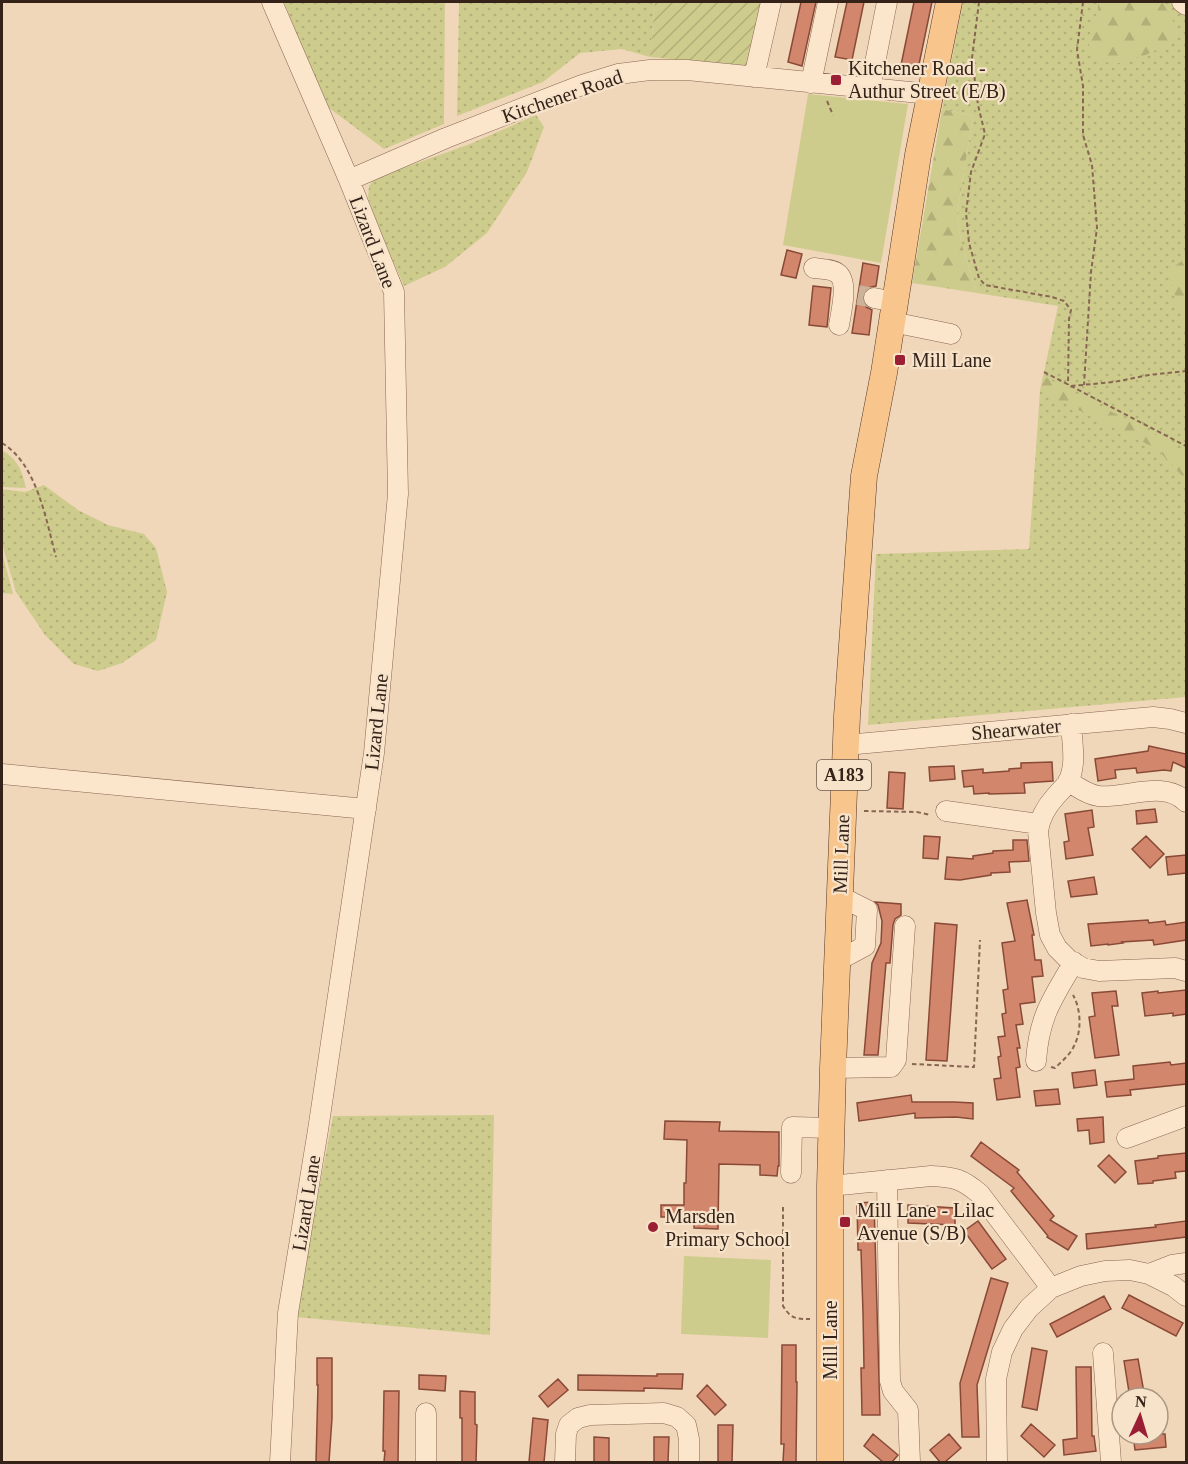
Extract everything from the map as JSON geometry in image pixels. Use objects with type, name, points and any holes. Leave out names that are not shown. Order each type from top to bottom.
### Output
[{"type":"main road","name":"Mill Lane","points":[[830,1462],[830,1186],[839,896],[872,302],[918,155],[949,2]]},
{"type":"street","name":"Lizard Lane","points":[[272,2],[349,180],[394,292],[398,494],[374,753],[320,1119],[288,1313],[280,1462]]},
{"type":"street","points":[[754,77],[771,2]]},
{"type":"street","points":[[811,83],[828,2]]},
{"type":"street","points":[[870,88],[888,2]]},
{"type":"street","points":[[1182,2],[1186,5]]},
{"type":"street","name":"Kitchener Road","points":[[349,180],[446,138],[582,85],[618,74],[650,70],[687,70],[930,94]]},
{"type":"street","points":[[814,268],[835,271],[841,276],[843,284],[872,302],[951,334]]},
{"type":"street","points":[[839,325],[872,302]]},
{"type":"street","name":"Shearwater","points":[[846,745],[1153,717],[1186,723]]},
{"type":"street","points":[[1036,1061],[1041,1024],[1050,1000],[1069,970],[1069,960],[1057,948],[1050,935],[1039,824],[1045,810],[1068,781],[1073,764],[1071,724]]},
{"type":"street","points":[[2,774],[366,809]]},
{"type":"street","points":[[1068,781],[1090,794],[1100,796],[1159,791],[1180,796],[1186,802]]},
{"type":"street","points":[[946,811],[1039,824]]},
{"type":"street","points":[[833,1068],[894,1064],[905,926]]},
{"type":"street","points":[[1069,970],[1175,968],[1186,971]]},
{"type":"street","points":[[1127,1138],[1186,1116]]},
{"type":"street","points":[[791,1173],[792,1127],[831,1128]]},
{"type":"street","points":[[830,1186],[940,1176],[965,1182],[980,1194],[1051,1288]]},
{"type":"street","points":[[887,1180],[890,1381],[893,1391],[908,1410],[910,1462]]},
{"type":"street","points":[[1149,1274],[1172,1265],[1186,1263]]},
{"type":"street","points":[[997,1462],[996,1379],[1002,1352],[1013,1329],[1029,1308],[1051,1288],[1081,1276],[1130,1269],[1149,1274],[1173,1286],[1186,1296]]},
{"type":"street","points":[[1103,1353],[1111,1462]]},
{"type":"street","points":[[426,1413],[426,1462]]},
{"type":"street","points":[[565,1462],[566,1434],[569,1425],[578,1418],[591,1415],[664,1413],[676,1417],[686,1425],[689,1439],[689,1462]]},
{"type":"path","points":[[979,2],[972,58],[978,105],[985,134],[971,172],[966,213],[969,243],[980,278],[986,285],[1052,297],[1064,301],[1071,310],[1069,319],[1070,385]]},
{"type":"path","points":[[1083,2],[1077,50],[1083,86],[1083,135],[1092,165],[1097,228],[1091,272],[1084,385]]},
{"type":"path","points":[[1070,385],[1114,382],[1186,371]]},
{"type":"path","points":[[1044,372],[1186,446]]},
{"type":"path","points":[[2,443],[16,455],[29,472],[45,514],[56,557]]},
{"type":"path","points":[[863,811],[917,812],[936,817],[946,811]]},
{"type":"path","points":[[894,1064],[974,1067],[980,940]]},
{"type":"path","points":[[1036,1061],[1041,1067],[1055,1068],[1075,1046],[1080,1025],[1069,970]]},
{"type":"path","points":[[783,1207],[783,1306],[791,1317],[830,1319]]},
{"type":"green space","points":[[284,2],[445,2],[444,124],[384,149],[325,105]]},
{"type":"green space","points":[[459,2],[655,2],[650,57],[622,49],[580,53],[543,82],[457,116]]},
{"type":"green space","points":[[655,2],[765,2],[751,67],[650,57]]},
{"type":"green space","points":[[963,2],[1186,2],[1186,697],[868,725],[876,554],[1029,549],[1040,391],[1058,306],[977,293],[961,242],[957,215],[973,116],[942,109]]},
{"type":"green space","points":[[1098,2],[1162,2],[1172,18],[1176,31],[1168,44],[1146,55],[1120,63],[1101,62],[1088,52],[1091,27],[1098,10]]},
{"type":"green space","points":[[808,94],[908,104],[881,263],[783,245]]},
{"type":"green space","points":[[942,109],[973,116],[957,215],[961,242],[977,293],[912,283]]},
{"type":"green space","points":[[536,115],[544,127],[527,172],[487,233],[445,267],[404,286],[376,222],[368,197],[369,186],[375,178],[470,144]]},
{"type":"green space","points":[[1186,258],[1186,331],[1168,271]]},
{"type":"green space","points":[[1043,376],[1186,453],[1186,480],[1157,449],[1040,391]]},
{"type":"green space","points":[[2,450],[18,466],[26,488],[2,487]]},
{"type":"green space","points":[[44,485],[78,510],[108,525],[144,534],[156,548],[167,592],[156,640],[122,663],[98,671],[74,664],[45,635],[16,592],[2,544],[2,489],[25,492]]},
{"type":"green space","points":[[2,552],[13,594],[2,593]]},
{"type":"green space","points":[[494,1115],[490,1335],[295,1317],[333,1116]]},
{"type":"green space","points":[[684,1256],[771,1260],[768,1338],[681,1334]]},
{"type":"building","points":[[801,2],[816,2],[802,66],[788,62]]},
{"type":"building","points":[[847,2],[864,2],[852,60],[835,57]]},
{"type":"building","points":[[914,2],[932,2],[917,74],[900,70]]},
{"type":"building","points":[[787,250],[802,254],[796,278],[781,275]]},
{"type":"building","points":[[863,263],[879,266],[876,286],[865,290],[862,296],[866,307],[872,310],[869,335],[852,333]]},
{"type":"building","points":[[813,286],[831,288],[827,327],[809,325]]},
{"type":"building","points":[[1149,746],[1186,754],[1186,768],[1173,762],[1171,771],[1137,773],[1136,768],[1115,770],[1116,778],[1098,781],[1095,759],[1148,751]]},
{"type":"building","points":[[1052,762],[1053,781],[1024,783],[1025,793],[974,794],[973,786],[964,787],[962,771],[983,769],[983,773],[1009,771],[1009,769],[1021,768],[1021,763]]},
{"type":"building","points":[[954,766],[955,779],[930,781],[929,767]]},
{"type":"building","points":[[889,772],[905,773],[903,809],[887,808]]},
{"type":"building","points":[[1155,809],[1157,822],[1137,824],[1136,811]]},
{"type":"building","points":[[1092,810],[1094,827],[1088,828],[1093,855],[1066,859],[1064,842],[1069,841],[1065,814]]},
{"type":"building","points":[[924,836],[940,837],[938,859],[923,858]]},
{"type":"building","points":[[1146,836],[1164,854],[1150,868],[1132,849]]},
{"type":"building","points":[[1013,840],[1027,840],[1029,861],[1009,862],[1010,872],[991,873],[991,875],[960,880],[945,879],[947,857],[973,859],[973,856],[993,853],[993,851],[1013,850]]},
{"type":"building","points":[[1186,855],[1186,873],[1168,875],[1166,857]]},
{"type":"building","points":[[1094,877],[1097,894],[1071,897],[1068,881]]},
{"type":"building","points":[[1027,900],[1034,935],[1032,935],[1035,960],[1041,960],[1043,976],[1032,977],[1035,1002],[1020,1004],[1023,1024],[1016,1025],[1020,1048],[1017,1048],[1020,1067],[1016,1068],[1020,1097],[997,1100],[994,1079],[1001,1078],[998,1037],[1005,1036],[1002,1014],[1006,1013],[1003,990],[1008,989],[1002,943],[1015,941],[1007,903]]},
{"type":"building","points":[[875,902],[901,904],[901,915],[895,919],[893,925],[890,963],[886,963],[878,1055],[864,1055],[872,963],[881,943],[882,921]]},
{"type":"building","points":[[1148,920],[1149,923],[1165,921],[1166,925],[1186,922],[1186,940],[1154,945],[1153,940],[1091,946],[1088,924]]},
{"type":"building","points":[[935,923],[957,925],[947,1061],[926,1060]]},
{"type":"building","points":[[1186,990],[1186,1014],[1145,1016],[1142,993]]},
{"type":"building","points":[[1116,991],[1118,1006],[1112,1006],[1119,1055],[1095,1058],[1089,1017],[1095,1016],[1092,993]]},
{"type":"building","points":[[1170,1062],[1171,1065],[1186,1063],[1186,1084],[1130,1090],[1131,1095],[1107,1097],[1105,1082],[1134,1079],[1133,1066]]},
{"type":"building","points":[[1095,1070],[1097,1085],[1074,1088],[1072,1073]]},
{"type":"building","points":[[1058,1089],[1060,1104],[1036,1106],[1034,1091]]},
{"type":"building","points":[[911,1095],[912,1102],[973,1103],[973,1119],[915,1118],[915,1113],[859,1121],[857,1103]]},
{"type":"building","points":[[1103,1117],[1104,1142],[1090,1144],[1089,1130],[1078,1131],[1077,1119]]},
{"type":"building","points":[[665,1121],[720,1122],[719,1131],[779,1132],[777,1176],[760,1175],[760,1165],[719,1164],[718,1229],[694,1228],[694,1217],[661,1217],[661,1205],[684,1205],[684,1183],[686,1183],[687,1140],[664,1139]]},
{"type":"building","points":[[981,1142],[1019,1170],[1017,1172],[1054,1216],[1050,1220],[1077,1236],[1068,1250],[1047,1237],[1011,1191],[1014,1188],[971,1156]]},
{"type":"building","points":[[1186,1153],[1186,1171],[1175,1172],[1176,1178],[1138,1184],[1135,1161]]},
{"type":"building","points":[[1109,1155],[1126,1172],[1115,1183],[1098,1166]]},
{"type":"building","points":[[874,1202],[880,1415],[862,1415],[863,1313],[857,1203]]},
{"type":"building","points":[[908,1205],[955,1208],[955,1225],[908,1223]]},
{"type":"building","points":[[978,1221],[1006,1259],[992,1269],[964,1231]]},
{"type":"building","points":[[1186,1221],[1186,1237],[1087,1249],[1086,1234],[1156,1227],[1155,1225]]},
{"type":"building","points":[[991,1278],[1008,1283],[977,1385],[979,1437],[962,1437],[960,1383]]},
{"type":"building","points":[[1129,1295],[1183,1323],[1176,1336],[1122,1308]]},
{"type":"building","points":[[1104,1296],[1111,1309],[1057,1337],[1050,1324]]},
{"type":"building","points":[[782,1345],[796,1345],[796,1462],[783,1462],[784,1444],[781,1444]]},
{"type":"building","points":[[1032,1348],[1047,1351],[1037,1410],[1022,1407]]},
{"type":"building","points":[[317,1358],[332,1358],[329,1462],[316,1462]]},
{"type":"building","points":[[1138,1359],[1143,1386],[1128,1386],[1124,1361]]},
{"type":"building","points":[[1076,1367],[1091,1367],[1092,1436],[1094,1436],[1096,1451],[1064,1455],[1063,1440],[1077,1438]]},
{"type":"building","points":[[657,1374],[683,1374],[682,1389],[578,1390],[578,1375],[657,1376]]},
{"type":"building","points":[[419,1375],[446,1376],[445,1391],[419,1389]]},
{"type":"building","points":[[558,1379],[568,1390],[548,1407],[539,1396]]},
{"type":"building","points":[[707,1385],[726,1405],[715,1415],[697,1396]]},
{"type":"building","points":[[384,1391],[399,1391],[398,1462],[384,1462]]},
{"type":"building","points":[[460,1391],[475,1392],[476,1462],[462,1462]]},
{"type":"building","points":[[533,1418],[548,1420],[544,1462],[529,1462]]},
{"type":"building","points":[[1031,1424],[1055,1445],[1044,1457],[1021,1436]]},
{"type":"building","points":[[718,1425],[733,1425],[732,1462],[718,1462]]},
{"type":"building","points":[[873,1434],[898,1455],[892,1462],[883,1462],[864,1446]]},
{"type":"building","points":[[949,1434],[961,1448],[945,1462],[940,1462],[930,1450]]},
{"type":"building","points":[[594,1437],[609,1438],[609,1462],[594,1462]]},
{"type":"building","points":[[654,1437],[669,1437],[668,1462],[654,1462]]},
{"type":"building","points":[[1134,1446],[1166,1446],[1166,1447],[1135,1450]]},
{"type":"tunnel","points":[[858,295],[874,298]]},
{"type":"place","name":"Kitchener Road - Authur Street (E/B)","points":[[836,80]]},
{"type":"place","name":"Mill Lane","points":[[900,360]]},
{"type":"place","name":"Mill Lane - Lilac Avenue (S/B)","points":[[845,1222]]},
{"type":"place","name":"Marsden Primary School","points":[[653,1227]]}]
